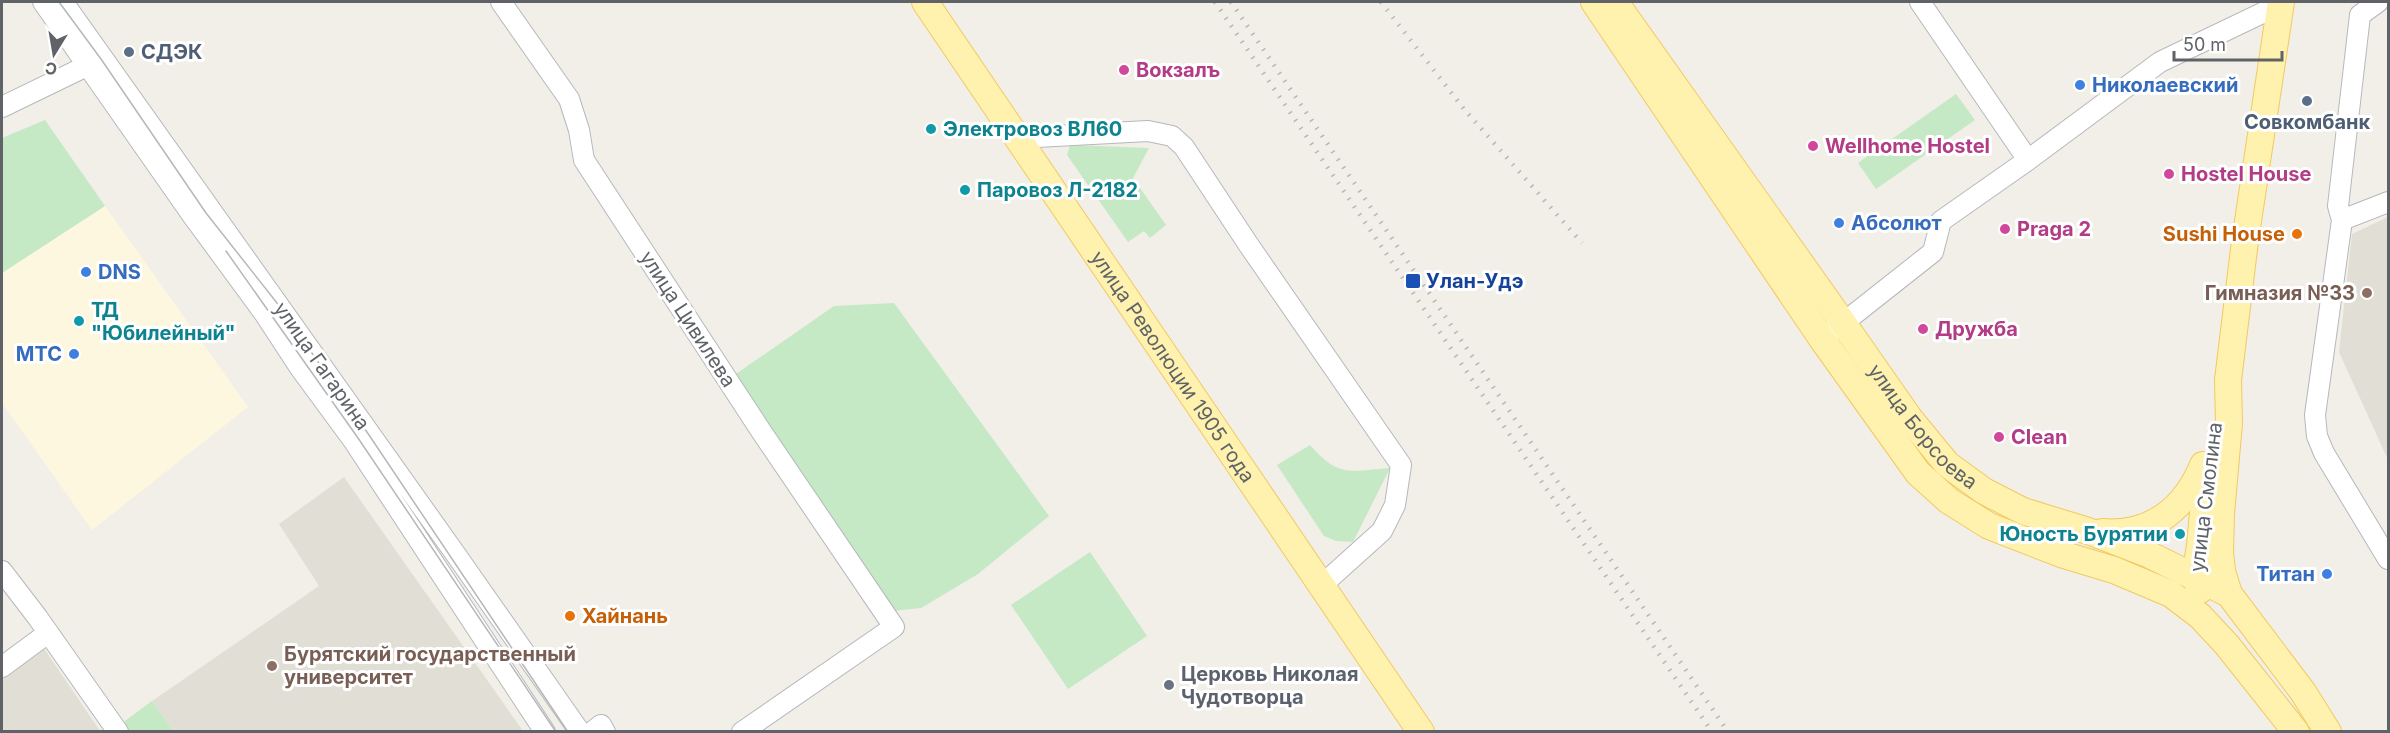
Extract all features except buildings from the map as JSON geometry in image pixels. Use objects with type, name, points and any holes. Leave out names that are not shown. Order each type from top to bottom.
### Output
[{"type":"main road","name":"улица Революции 1905 года","points":[[925,2],[1421,732]]},
{"type":"main road","name":"улица Борсоева","points":[[1594,2],[1822,339],[1918,473],[1949,501],[1989,526],[2061,554],[2114,570],[2171,594],[2200,616],[2227,645],[2296,732]]},
{"type":"main road","name":"улица Борсоева","points":[[1615,2],[1910,419],[1947,464],[1984,491],[2023,511],[2088,531],[2150,555],[2198,586]]},
{"type":"main road","name":"улица Смолина","points":[[2229,594],[2222,572],[2220,553],[2229,423],[2228,380],[2275,4]]},
{"type":"main road","points":[[2088,531],[2114,533],[2139,531],[2182,503],[2198,477],[2210,439],[2245,162],[2275,4]]},
{"type":"main road","name":"улица Смолина","points":[[2227,645],[2198,586],[2210,439],[2228,380]]},
{"type":"main road","points":[[2171,594],[2198,586],[2229,594],[2303,693],[2328,732]]},
{"type":"street","name":"улица Гагарина","points":[[43,2],[96,61],[579,732]]},
{"type":"street","name":"улица Гагарина","points":[[63,2],[96,61],[192,215],[353,440],[545,732]]},
{"type":"street","name":"улица Цивилева","points":[[501,2],[569,99],[579,130],[584,160],[761,431],[894,627],[742,732]]},
{"type":"street","points":[[1920,2],[2028,160]]},
{"type":"street","points":[[2378,2],[2360,15],[2338,206],[2342,220],[2315,415],[2317,436],[2324,453],[2388,559]]},
{"type":"street","points":[[1822,339],[1932,252],[1941,221],[2160,62],[2275,4]]},
{"type":"street","points":[[2,107],[96,61]]},
{"type":"street","points":[[1018,138],[1148,131],[1172,136],[1184,147],[1254,253],[1401,465],[1395,506],[1382,531],[1322,585]]},
{"type":"street","points":[[2342,220],[2388,202]]},
{"type":"street","points":[[2,571],[118,732]]},
{"type":"street","points":[[3,663],[43,626]]},
{"type":"street","points":[[592,732],[601,725],[605,732]]},
{"type":"shaded area","points":[[105,206],[248,407],[92,530],[2,403],[2,273]]},
{"type":"shaded area","name":"Гимназия №33","points":[[2388,217],[2388,460],[2339,352],[2352,234]]},
{"type":"shaded area","points":[[344,477],[523,731],[173,731],[152,701],[319,586],[279,524]]},
{"type":"shaded area","points":[[43,647],[100,731],[2,731],[2,678]]},
{"type":"green space","points":[[1956,94],[1975,120],[1876,189],[1858,163]]},
{"type":"green space","points":[[45,120],[105,206],[2,273],[2,138]]},
{"type":"green space","points":[[1070,145],[1149,148],[1133,178],[1166,225],[1150,238],[1144,231],[1128,242],[1067,155]]},
{"type":"green space","points":[[894,303],[1049,516],[978,574],[921,608],[884,612],[733,376],[834,306]]},
{"type":"green space","points":[[1310,445],[1320,456],[1337,468],[1354,471],[1390,468],[1353,542],[1336,541],[1324,536],[1277,465]]},
{"type":"green space","points":[[1090,552],[1147,636],[1068,689],[1011,605]]},
{"type":"green space","points":[[152,701],[173,731],[110,732]]},
{"type":"tram line","points":[[59,2],[101,59],[206,213],[277,303],[369,435],[568,732]]},
{"type":"tram line","points":[[226,251],[358,438],[556,732]]},
{"type":"railway","points":[[1215,2],[1712,732]]},
{"type":"railway","points":[[1231,2],[1728,732]]},
{"type":"railway","points":[[1381,2],[1464,109],[1582,243]]},
{"type":"place","name":"СДЭК","points":[[129,52]]},
{"type":"place","name":"Вокзалъ","points":[[1124,70]]},
{"type":"place","name":"Николаевский","points":[[2080,85]]},
{"type":"place","name":"Совкомбанк","points":[[2307,101]]},
{"type":"place","name":"Электровоз ВЛ60","points":[[931,129]]},
{"type":"place","name":"Wellhome Hostel","points":[[1813,146]]},
{"type":"place","name":"Hostel House","points":[[2169,174]]},
{"type":"place","name":"Паровоз Л-2182","points":[[965,190]]},
{"type":"place","name":"Абсолют","points":[[1839,223]]},
{"type":"place","name":"Praga 2","points":[[2005,229]]},
{"type":"place","name":"Sushi House","points":[[2297,234]]},
{"type":"place","name":"DNS","points":[[86,272]]},
{"type":"place","name":"Улан-Удэ","points":[[1413,281]]},
{"type":"place","name":"Гимназия №33","points":[[2367,293]]},
{"type":"place","name":"ТД \"Юбилейный\"","points":[[79,321]]},
{"type":"place","name":"Дружба","points":[[1923,329]]},
{"type":"place","name":"МТС","points":[[74,354]]},
{"type":"place","name":"Clean","points":[[1999,437]]},
{"type":"place","name":"Юность Бурятии","points":[[2180,534]]},
{"type":"place","name":"Титан","points":[[2327,574]]},
{"type":"place","name":"Хайнань","points":[[570,616]]},
{"type":"place","name":"Бурятский государственный университет","points":[[272,666]]},
{"type":"place","name":"Церковь Николая Чудотворца","points":[[1169,685]]}]
